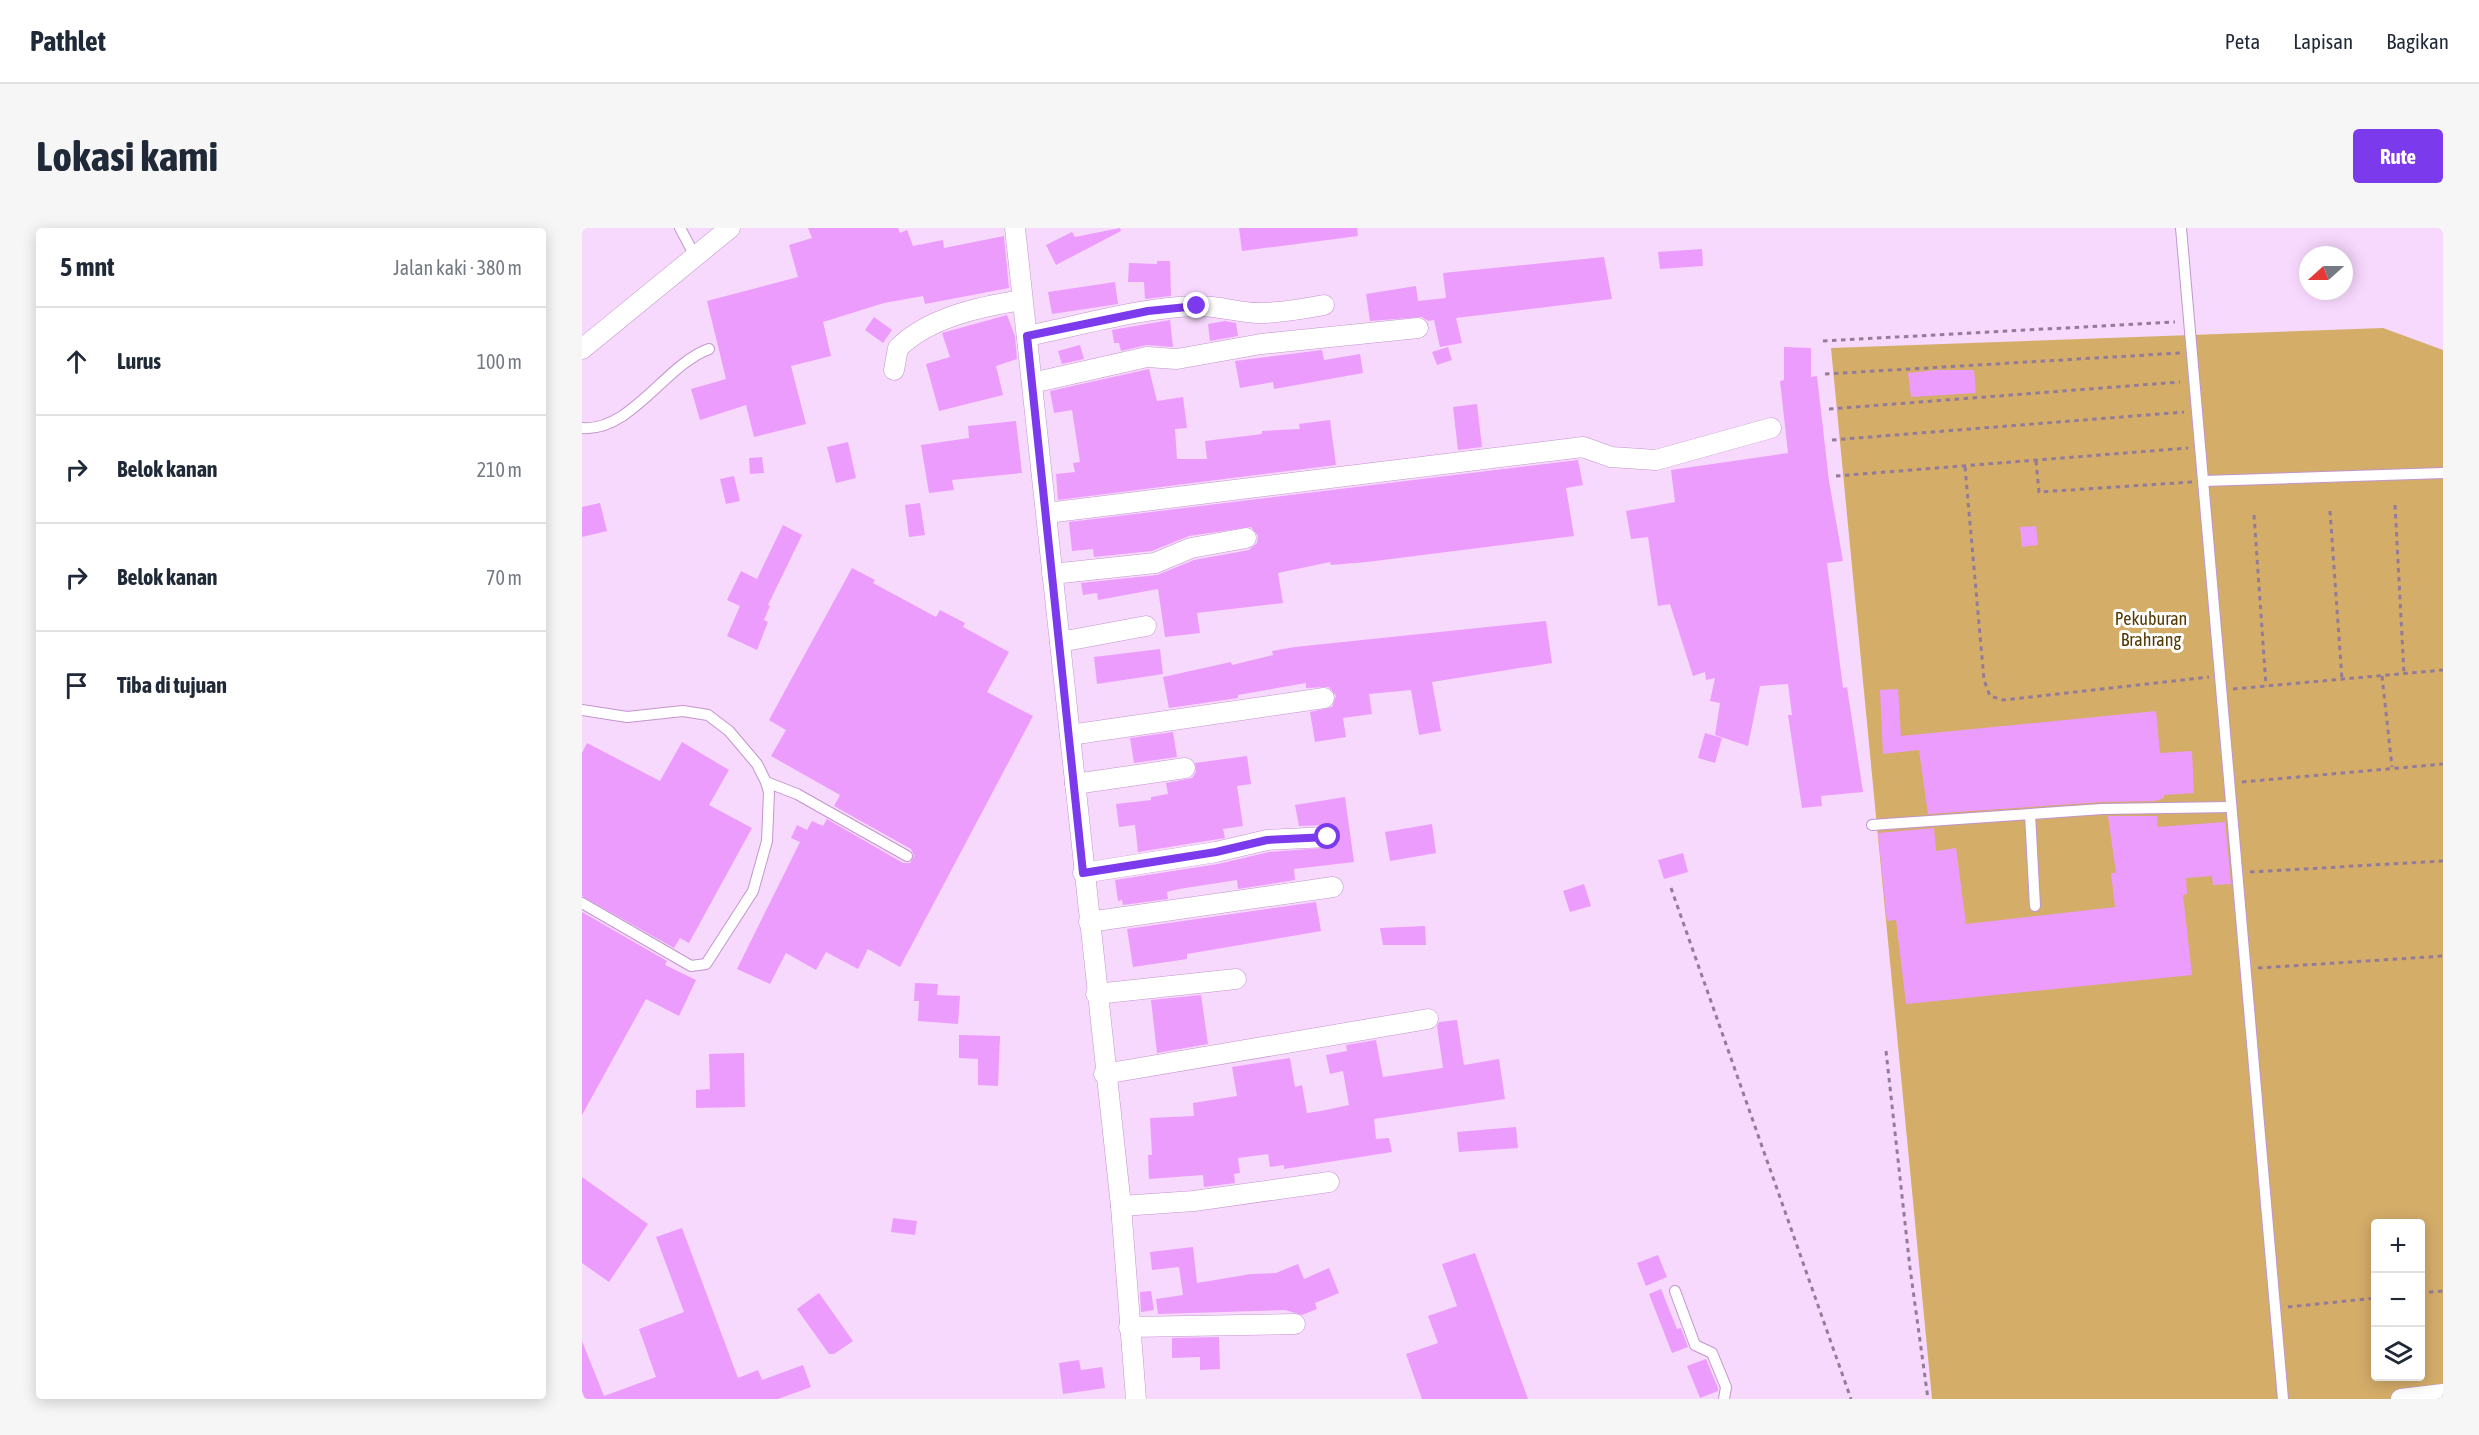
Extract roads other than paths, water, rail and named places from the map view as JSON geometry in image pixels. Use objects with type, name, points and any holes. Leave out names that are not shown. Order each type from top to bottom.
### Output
[{"type":"street","points":[[582,349],[730,228]]},
{"type":"street","points":[[1015,228],[1076,784],[1104,1074],[1120,1206],[1136,1399]]},
{"type":"street","points":[[894,370],[898,348],[920,331],[974,308],[1022,300]]},
{"type":"street","points":[[1027,336],[1098,320],[1174,308],[1213,306],[1258,313],[1324,305]]},
{"type":"street","points":[[1032,383],[1147,357],[1177,359],[1262,344],[1418,328]]},
{"type":"street","points":[[1047,513],[1583,447],[1611,457],[1656,460],[1771,428]]},
{"type":"street","points":[[1052,574],[1155,563],[1191,548],[1246,538]]},
{"type":"street","points":[[1060,642],[1146,626]]},
{"type":"street","points":[[1070,735],[1324,699]]},
{"type":"street","points":[[1076,784],[1185,768]]},
{"type":"street","points":[[1083,873],[1216,852],[1267,840],[1328,837]]},
{"type":"street","points":[[1089,922],[1333,887]]},
{"type":"street","points":[[1096,994],[1236,979]]},
{"type":"street","points":[[1104,1074],[1428,1019]]},
{"type":"street","points":[[1120,1206],[1194,1201],[1329,1182]]},
{"type":"street","points":[[1129,1327],[1295,1324]]},
{"type":"street","points":[[2401,1399],[2443,1394]]},
{"type":"lane","points":[[680,228],[695,255]]},
{"type":"lane","points":[[2181,228],[2277,1308],[2283,1399]]},
{"type":"lane","points":[[582,428],[601,426],[623,415],[688,358],[709,349]]},
{"type":"lane","points":[[2203,481],[2443,473]]},
{"type":"lane","points":[[582,710],[627,717],[683,711],[708,715],[729,731],[757,764],[769,792],[767,841],[753,891],[706,964],[691,966],[582,903]]},
{"type":"lane","points":[[766,782],[797,794],[907,856]]},
{"type":"lane","points":[[1872,825],[2102,809],[2232,807]]},
{"type":"lane","points":[[2030,814],[2035,906]]},
{"type":"lane","points":[[1675,1291],[1695,1345],[1712,1353],[1726,1387],[1724,1399]]},
{"type":"park label","name":"Pekuburan Brahrang","points":[[2151,628]]}]
